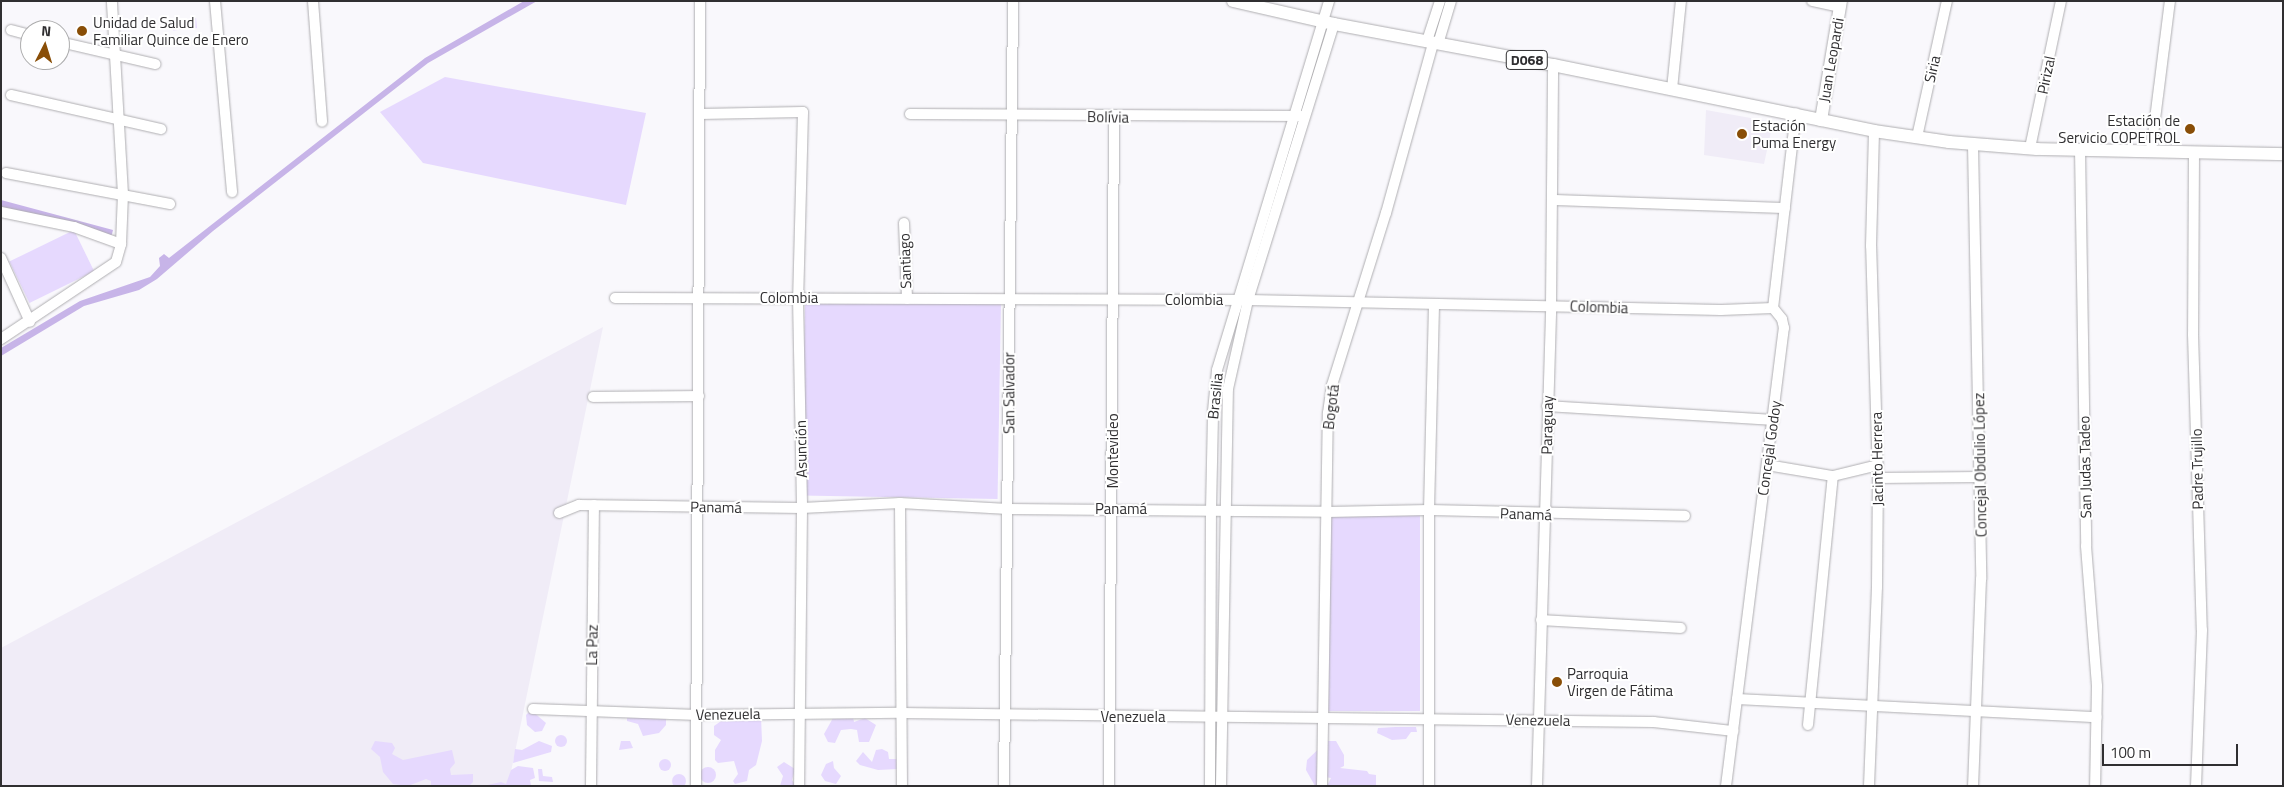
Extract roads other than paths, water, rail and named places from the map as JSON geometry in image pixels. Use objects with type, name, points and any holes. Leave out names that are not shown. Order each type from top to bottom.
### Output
[{"type":"main road","name":"D068","points":[[1233,1],[1328,23],[1796,113],[1874,131],[1973,144],[2030,148],[2283,154]]},
{"type":"main road","name":"Juan Leopardi","points":[[1820,120],[1840,4]]},
{"type":"street","points":[[1,339],[30,322],[116,262],[121,244],[123,194],[118,118],[117,55],[112,1]]},
{"type":"street","points":[[216,1],[232,192]]},
{"type":"street","points":[[313,1],[322,122]]},
{"type":"street","points":[[696,786],[698,715],[700,1]]},
{"type":"street","name":"San Salvador","points":[[1004,786],[1014,1]]},
{"type":"street","points":[[1328,23],[1329,1]]},
{"type":"street","points":[[1433,43],[1440,1]]},
{"type":"street","points":[[1433,43],[1451,1]]},
{"type":"street","points":[[1672,89],[1681,1]]},
{"type":"street","points":[[1812,1],[1840,4]]},
{"type":"street","name":"Siria","points":[[1917,137],[1947,1]]},
{"type":"street","name":"Pirizal","points":[[2030,148],[2062,1]]},
{"type":"street","points":[[2151,151],[2170,1]]},
{"type":"street","name":"Brasilia","points":[[1210,786],[1211,510],[1213,411],[1217,370],[1295,115],[1328,23]]},
{"type":"street","name":"Brasilia","points":[[1221,786],[1228,389],[1248,300],[1307,116],[1328,23]]},
{"type":"street","points":[[11,30],[20,32]]},
{"type":"street","name":"Bogotá","points":[[1322,786],[1328,413],[1332,385],[1433,43]]},
{"type":"street","points":[[70,44],[155,64]]},
{"type":"street","name":"Paraguay","points":[[1537,786],[1551,305],[1553,65]]},
{"type":"street","points":[[11,95],[161,128]]},
{"type":"street","name":"Asunción","points":[[700,114],[803,112],[798,297],[802,508],[799,786]]},
{"type":"street","points":[[1773,308],[1796,113]]},
{"type":"street","name":"Bolívia","points":[[910,114],[1014,114],[1114,117],[1307,116]]},
{"type":"street","name":"Montevideo","points":[[1109,786],[1108,717],[1113,509],[1114,117]]},
{"type":"street","name":"Jacinto Herrera","points":[[1869,786],[1874,705],[1878,478],[1872,246],[1874,131]]},
{"type":"street","name":"Concejal Obdulio López","points":[[1973,144],[1980,477],[1973,786]]},
{"type":"street","name":"San Judas Tadeo","points":[[2080,149],[2086,546],[2097,717],[2095,786]]},
{"type":"street","name":"Padre Trujillo","points":[[2194,152],[2193,334],[2202,630],[2196,786]]},
{"type":"street","points":[[6,173],[170,204]]},
{"type":"street","points":[[1553,200],[1785,208]]},
{"type":"street","points":[[1,212],[74,227],[121,244]]},
{"type":"street","points":[[1262,220],[1272,224]]},
{"type":"street","name":"Santiago","points":[[904,223],[907,299]]},
{"type":"street","points":[[1,258],[30,322]]},
{"type":"street","name":"Colombia","points":[[615,298],[798,297],[1114,301],[1248,300],[1721,310],[1773,308]]},
{"type":"street","points":[[1429,786],[1429,510],[1434,304]]},
{"type":"street","name":"Concejal Godoy","points":[[1726,786],[1774,420],[1784,328],[1782,319],[1773,308]]},
{"type":"street","points":[[593,397],[699,396]]},
{"type":"street","points":[[1547,406],[1774,420]]},
{"type":"street","points":[[1767,465],[1833,476],[1878,465]]},
{"type":"street","points":[[1808,725],[1833,476]]},
{"type":"street","points":[[1878,478],[1980,477]]},
{"type":"street","points":[[900,504],[902,786]]},
{"type":"street","name":"Panamá","points":[[559,513],[576,505],[802,508],[900,504],[1008,509],[1327,512],[1429,510],[1546,515],[1685,516]]},
{"type":"street","name":"La Paz","points":[[591,786],[594,505]]},
{"type":"street","points":[[1210,618],[1224,618]]},
{"type":"street","points":[[1541,620],[1682,628]]},
{"type":"street","points":[[1737,699],[1810,705],[1874,705],[1976,712],[2097,717]]},
{"type":"street","name":"Venezuela","points":[[533,709],[591,713],[698,715],[901,713],[1006,716],[1654,722],[1733,731]]},
{"type":"place","name":"Unidad de Salud Familiar Quince de Enero","points":[[82,31]]},
{"type":"place","name":"Estación de Servicio COPETROL","points":[[2190,129]]},
{"type":"place","name":"Estación Puma Energy","points":[[1742,134]]},
{"type":"place","name":"Parroquia Virgen de Fátima","points":[[1557,682]]}]
